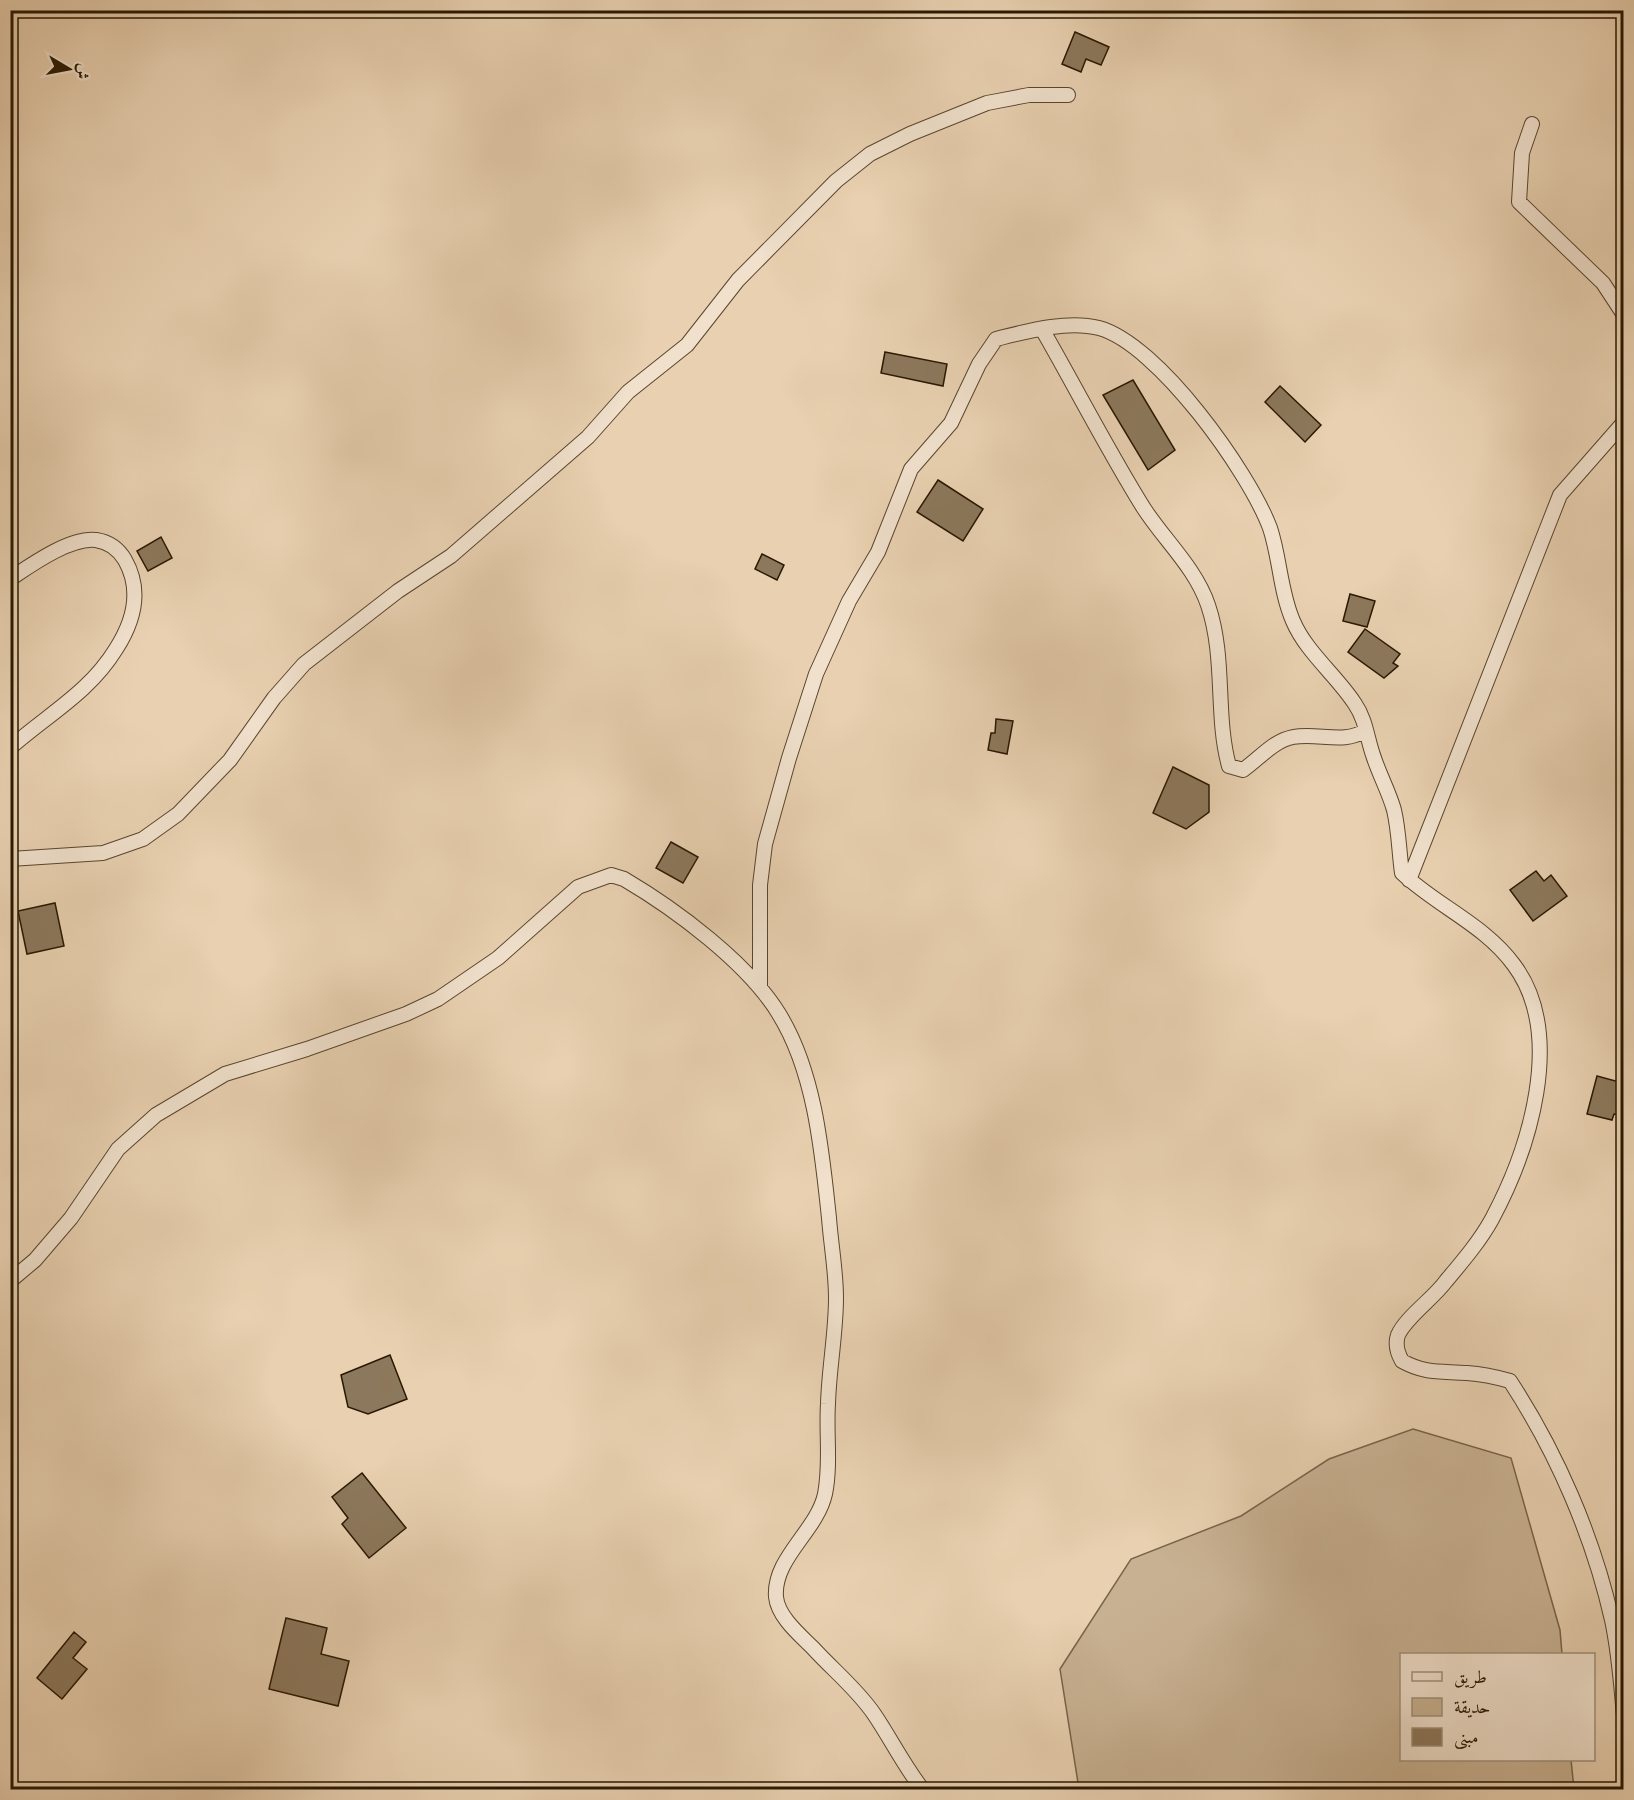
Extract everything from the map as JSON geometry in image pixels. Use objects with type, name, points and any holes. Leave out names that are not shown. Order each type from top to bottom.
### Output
[{"type":"street","points":[[10,859],[103,853],[143,839],[171,820],[230,760],[281,689],[304,664],[398,591],[451,556],[588,437],[628,392],[687,345],[738,280],[797,224],[836,181],[870,154],[900,138],[987,103],[1029,95],[1068,95]]},
{"type":"street","points":[[1532,124],[1522,153],[1519,202],[1604,283],[1623,315]]},
{"type":"street","points":[[760,987],[760,885],[765,844],[789,758],[829,640],[878,552],[911,469],[951,423],[987,349],[996,339],[1042,329],[1097,328],[1114,334],[1131,344],[1185,395],[1204,418],[1259,501],[1270,530],[1293,621],[1305,641],[1356,705],[1366,730],[1393,808],[1402,873],[1494,941],[1515,965],[1529,990],[1536,1013],[1539,1073],[1533,1112],[1511,1179],[1491,1221],[1445,1283],[1398,1336],[1397,1351],[1402,1362],[1423,1371],[1441,1374],[1466,1372],[1510,1381],[1523,1401],[1562,1477],[1593,1551],[1613,1630],[1623,1716]]},
{"type":"street","points":[[1042,329],[1141,503],[1200,585],[1216,641],[1224,737],[1229,766],[1244,770],[1278,742],[1294,737],[1356,737],[1366,730]]},
{"type":"street","points":[[1409,880],[1560,495],[1623,422]]},
{"type":"street","points":[[10,579],[61,549],[95,540],[113,545],[121,554],[136,584],[130,621],[117,649],[100,672],[81,693],[10,748]]},
{"type":"street","points":[[10,1281],[35,1260],[71,1218],[118,1149],[156,1115],[225,1074],[307,1049],[406,1014],[438,999],[498,958],[578,887],[600,877],[611,876],[634,885],[704,936],[760,987],[780,1016],[796,1052],[819,1131],[836,1297],[828,1403],[828,1468],[824,1496],[813,1524],[781,1570],[776,1583],[776,1600],[797,1633],[852,1687],[873,1713],[923,1790]]},
{"type":"green space","points":[[1413,1429],[1511,1458],[1560,1630],[1562,1653],[1400,1653],[1400,1761],[1571,1761],[1574,1789],[1079,1789],[1060,1669],[1131,1559],[1241,1516],[1329,1459]]},
{"type":"building","points":[[1075,32],[1109,47],[1101,65],[1086,59],[1081,72],[1062,64]]},
{"type":"building","points":[[885,352],[947,364],[943,386],[881,373]]},
{"type":"building","points":[[1133,380],[1175,450],[1148,470],[1103,395]]},
{"type":"building","points":[[1280,386],[1321,425],[1305,442],[1265,402]]},
{"type":"building","points":[[938,480],[983,509],[963,541],[917,512]]},
{"type":"building","points":[[161,537],[172,558],[148,571],[137,551]]},
{"type":"building","points":[[762,554],[784,565],[777,580],[755,569]]},
{"type":"building","points":[[1350,594],[1375,601],[1367,627],[1343,621]]},
{"type":"building","points":[[1365,629],[1400,654],[1393,663],[1398,666],[1384,678],[1348,652]]},
{"type":"building","points":[[996,719],[1013,721],[1007,754],[988,750],[991,733],[995,733]]},
{"type":"building","points":[[1173,767],[1209,785],[1209,812],[1186,829],[1153,813]]},
{"type":"building","points":[[671,842],[698,857],[683,883],[656,868]]},
{"type":"building","points":[[1536,871],[1544,881],[1551,875],[1567,896],[1533,921],[1510,890]]},
{"type":"building","points":[[55,903],[64,946],[27,954],[18,911]]},
{"type":"building","points":[[1597,1076],[1623,1083],[1621,1115],[1614,1114],[1612,1120],[1587,1114]]},
{"type":"building","points":[[390,1355],[407,1399],[368,1414],[348,1407],[341,1375]]},
{"type":"building","points":[[362,1473],[406,1528],[369,1558],[342,1524],[348,1518],[332,1497]]},
{"type":"building","points":[[286,1618],[327,1628],[321,1654],[349,1661],[338,1706],[269,1689]]},
{"type":"building","points":[[74,1632],[86,1642],[73,1658],[87,1669],[62,1699],[37,1678]]}]
